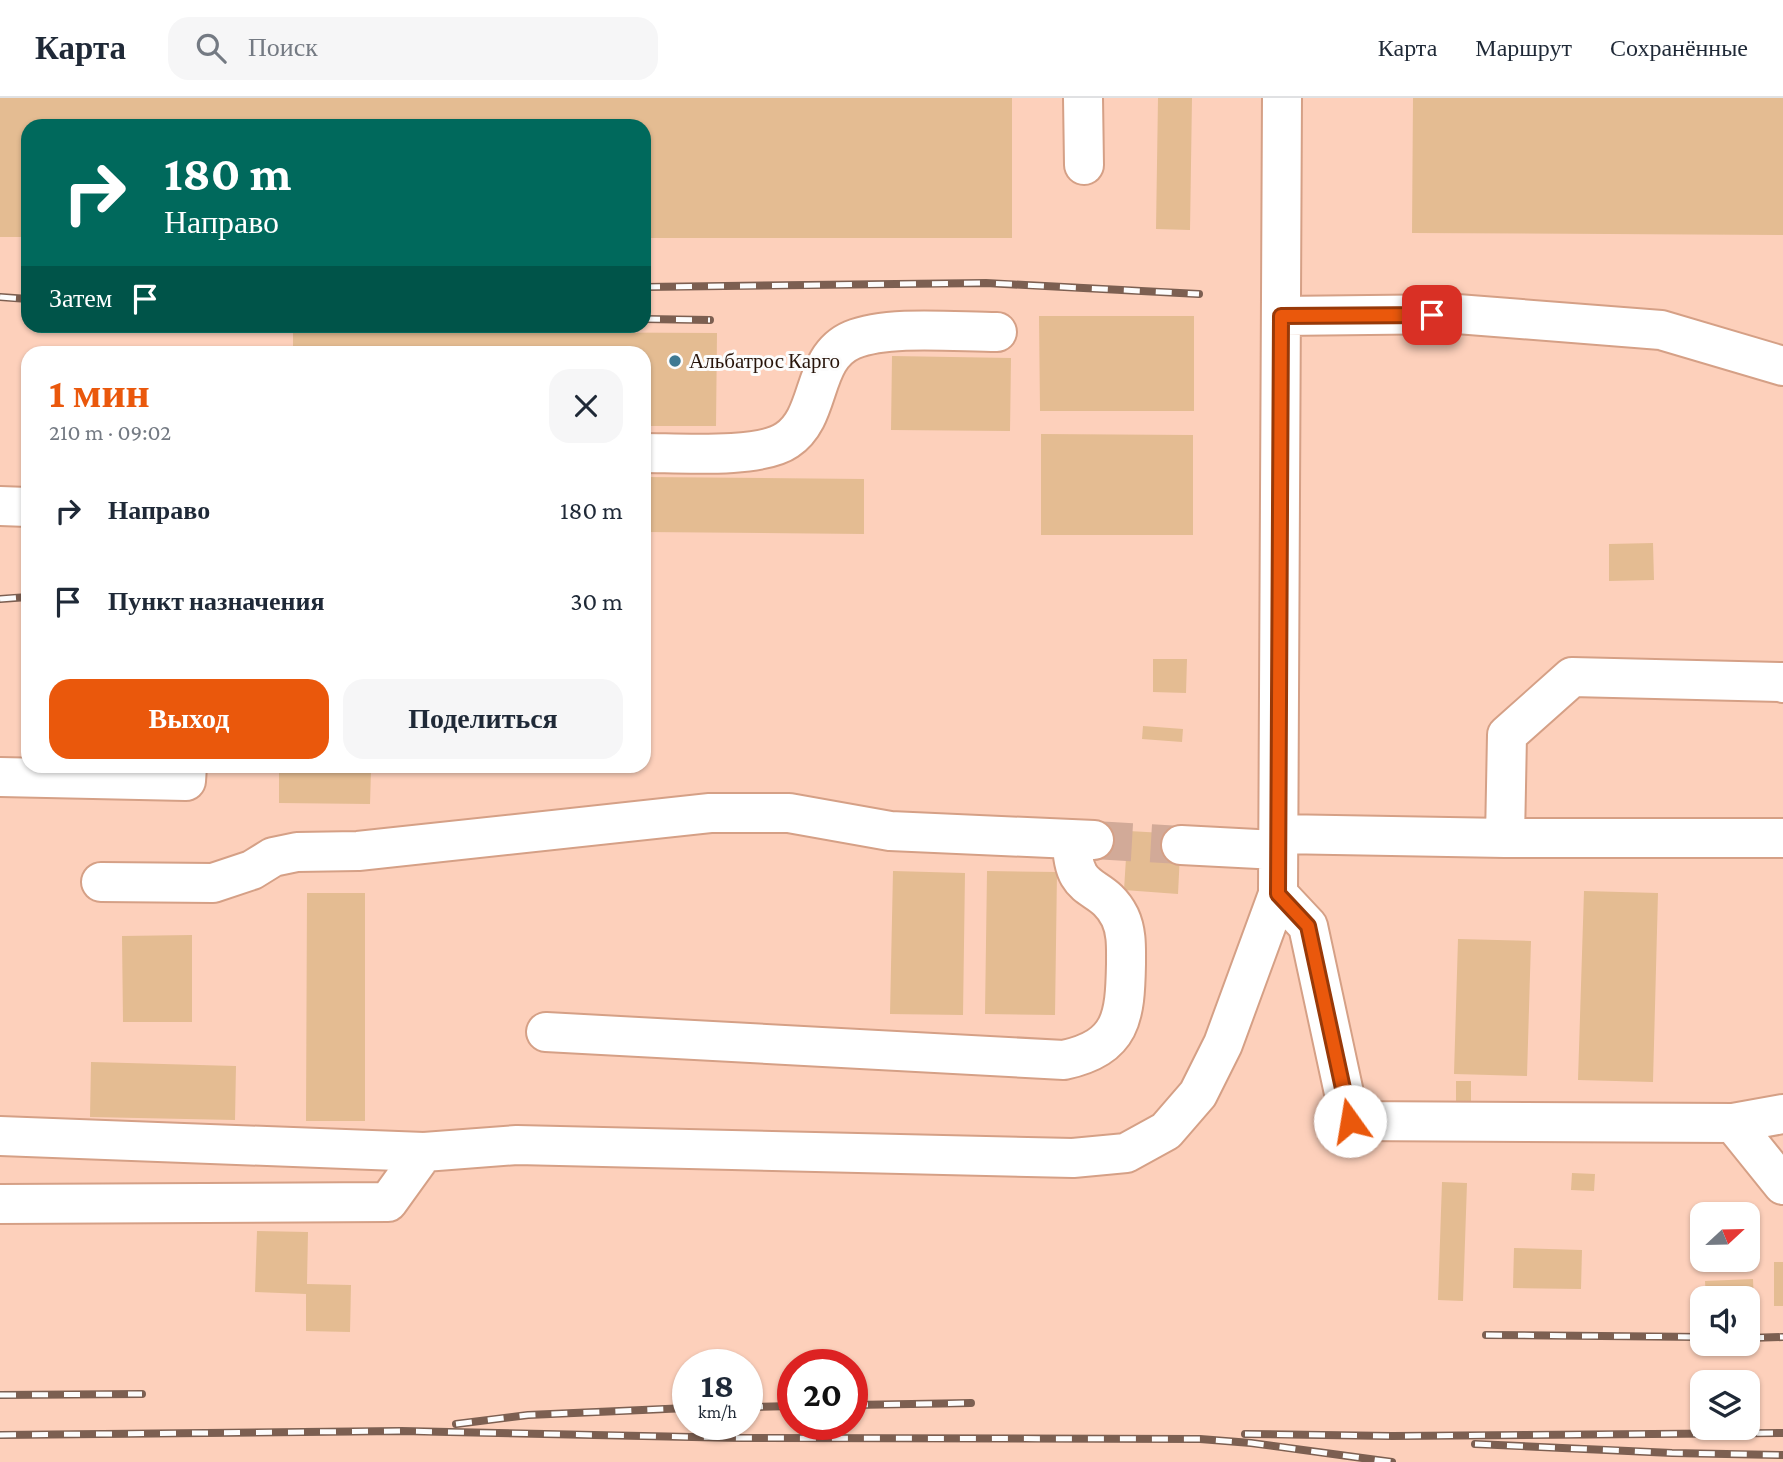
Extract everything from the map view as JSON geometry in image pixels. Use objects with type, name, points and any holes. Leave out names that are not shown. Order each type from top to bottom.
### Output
[{"type":"street","points":[[1083,98],[1084,165]]},
{"type":"street","points":[[0,1136],[424,1152],[517,1145],[1073,1158],[1126,1153],[1167,1131],[1198,1094],[1223,1044],[1278,894],[1282,98]]},
{"type":"street","points":[[1281,316],[1457,314],[1661,330],[1783,366]]},
{"type":"street","points":[[651,453],[758,450],[787,440],[806,419],[827,361],[851,340],[886,332],[996,332]]},
{"type":"street","points":[[0,506],[21,506]]},
{"type":"street","points":[[1505,838],[1507,735],[1572,677],[1783,683]]},
{"type":"street","points":[[0,777],[186,781],[187,773]]},
{"type":"street","points":[[102,882],[213,883],[252,870],[273,857],[297,852],[358,851],[710,813],[789,813],[890,831],[1083,839],[1072,859],[1076,874],[1119,915],[1126,936],[1125,999],[1119,1023],[1106,1042],[1087,1055],[1064,1060],[546,1032]]},
{"type":"street","points":[[1181,845],[1505,838],[1783,838]]},
{"type":"street","points":[[1278,894],[1308,926],[1350,1121],[1733,1123],[1783,1114]]},
{"type":"street","points":[[1733,1123],[1783,1185]]},
{"type":"street","points":[[0,1204],[388,1202],[424,1152]]},
{"type":"building","points":[[0,98],[1012,98],[1012,238],[651,238],[651,119],[21,119],[21,237],[0,237]]},
{"type":"building","points":[[1158,98],[1192,98],[1190,230],[1156,229]]},
{"type":"building","points":[[1413,98],[1783,98],[1783,235],[1412,233]]},
{"type":"building","points":[[1039,316],[1194,316],[1194,411],[1040,411]]},
{"type":"building","points":[[293,333],[717,333],[716,426],[651,426],[651,346],[293,346]]},
{"type":"building","points":[[892,356],[1011,358],[1010,431],[891,430]]},
{"type":"building","points":[[1041,434],[1193,435],[1193,535],[1041,535]]},
{"type":"building","points":[[651,477],[864,479],[864,534],[651,532]]},
{"type":"building","points":[[1653,543],[1654,580],[1609,581],[1609,544]]},
{"type":"building","points":[[1153,659],[1187,659],[1186,693],[1153,692]]},
{"type":"building","points":[[1143,726],[1183,729],[1182,742],[1142,739]]},
{"type":"building","points":[[279,773],[371,773],[370,804],[279,803]]},
{"type":"building","points":[[1094,829],[1181,834],[1178,894],[1124,890],[1126,858],[1093,856]]},
{"type":"building","points":[[893,871],[965,873],[963,1015],[890,1014]]},
{"type":"building","points":[[987,871],[1057,872],[1055,1015],[985,1014]]},
{"type":"building","points":[[1584,891],[1658,893],[1653,1082],[1578,1080]]},
{"type":"building","points":[[307,893],[365,893],[365,1121],[306,1121]]},
{"type":"building","points":[[192,935],[192,1022],[123,1022],[122,936]]},
{"type":"building","points":[[1458,939],[1531,941],[1527,1076],[1454,1074]]},
{"type":"building","points":[[91,1062],[236,1066],[235,1120],[90,1117]]},
{"type":"building","points":[[1456,1081],[1471,1081],[1471,1108],[1456,1108]]},
{"type":"building","points":[[1572,1173],[1595,1174],[1594,1191],[1571,1190]]},
{"type":"building","points":[[1442,1182],[1467,1183],[1463,1301],[1438,1300]]},
{"type":"building","points":[[257,1231],[308,1232],[307,1284],[351,1285],[350,1332],[306,1331],[306,1294],[255,1292]]},
{"type":"building","points":[[1514,1248],[1582,1250],[1581,1289],[1513,1288]]},
{"type":"building","points":[[1774,1262],[1783,1262],[1783,1306],[1774,1306]]},
{"type":"building","points":[[1753,1279],[1753,1286],[1705,1286],[1705,1281]]},
{"type":"tunnel","points":[[1094,840],[1181,845]]},
{"type":"railway","points":[[651,287],[986,283],[1199,294]]},
{"type":"railway","points":[[0,297],[21,298]]},
{"type":"railway","points":[[651,319],[710,320]]},
{"type":"railway","points":[[0,599],[21,598]]},
{"type":"railway","points":[[1486,1335],[1690,1337]]},
{"type":"railway","points":[[1760,1338],[1783,1337]]},
{"type":"railway","points":[[0,1395],[142,1394]]},
{"type":"railway","points":[[868,1405],[971,1403]]},
{"type":"railway","points":[[763,1407],[777,1406]]},
{"type":"railway","points":[[456,1424],[528,1415],[672,1409]]},
{"type":"railway","points":[[0,1435],[401,1431],[741,1438],[1200,1439],[1392,1462]]},
{"type":"railway","points":[[1245,1434],[1392,1436],[1783,1433]]},
{"type":"railway","points":[[1475,1444],[1783,1455]]},
{"type":"place","name":"Альбатрос Карго","points":[[675,361]]},
{"type":"route","points":[[1350,1121],[1308,926],[1278,894],[1281,316],[1432,315]]}]
